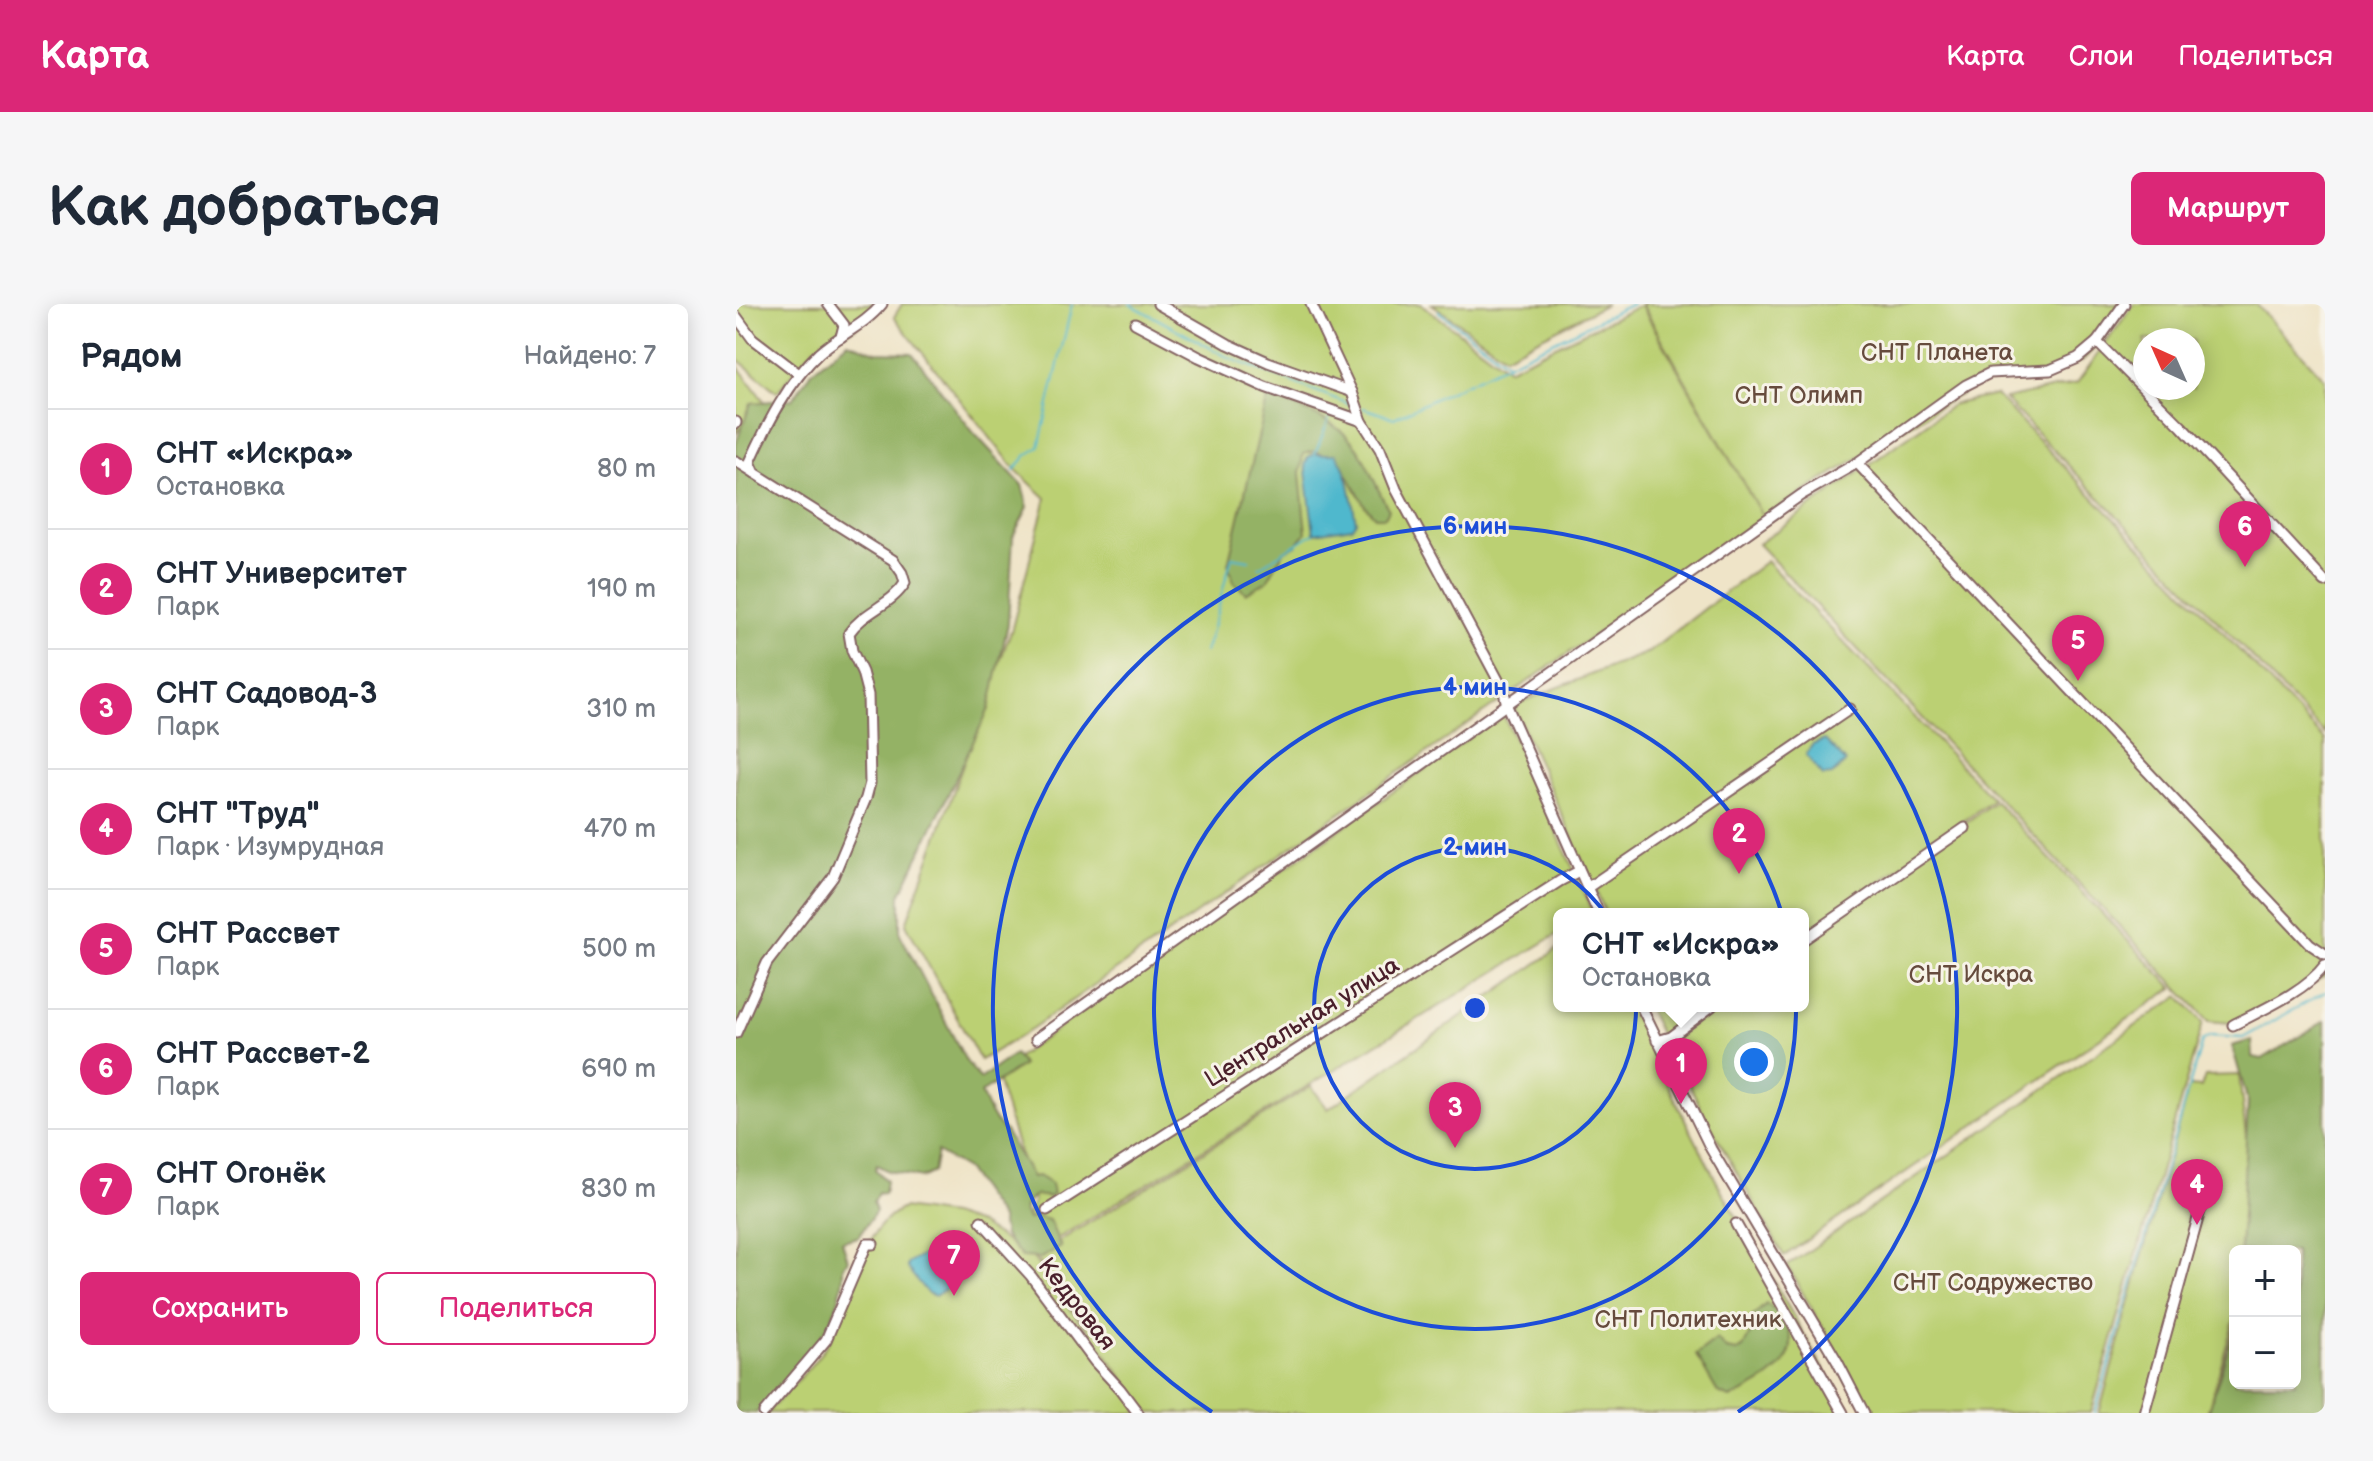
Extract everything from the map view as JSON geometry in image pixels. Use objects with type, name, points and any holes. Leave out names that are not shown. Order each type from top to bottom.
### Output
[{"type":"street","points":[[828,304],[844,325],[841,337]]},
{"type":"street","points":[[755,473],[750,462],[754,453],[799,374],[820,352],[866,321],[882,304]]},
{"type":"street","points":[[1158,304],[1228,344],[1352,392]]},
{"type":"street","points":[[1311,304],[1352,392],[1362,421],[1380,449],[1396,489],[1504,691],[1507,706],[1596,908]]},
{"type":"street","points":[[1036,1039],[1801,495],[1857,463],[1966,385],[1990,373],[2050,370],[2078,358],[2097,342],[2124,304]]},
{"type":"street","points":[[736,316],[752,338],[799,374]]},
{"type":"street","points":[[1135,323],[1265,387],[1362,421]]},
{"type":"street","points":[[2097,342],[2172,416],[2325,582]]},
{"type":"street","points":[[736,461],[893,560],[905,583],[900,591],[856,622],[849,633],[852,651],[868,695],[870,783],[866,798],[833,877],[767,963],[736,1033]]},
{"type":"street","points":[[1857,463],[2310,944],[2325,954]]},
{"type":"street","points":[[1587,888],[1850,709]]},
{"type":"street","points":[[1809,936],[1965,828]]},
{"type":"street","name":"Центральная улица","points":[[1047,1210],[1579,871]]},
{"type":"street","points":[[2233,1025],[2298,990],[2318,975],[2325,965]]},
{"type":"street","points":[[1644,1012],[1711,1149],[1837,1361],[1864,1413]]},
{"type":"street","points":[[1657,1041],[1671,1037],[1704,1012]]},
{"type":"street","points":[[2144,1413],[2200,1211],[2206,1200],[2214,1195]]},
{"type":"street","name":"Кедровая","points":[[981,1221],[1031,1276],[1095,1362],[1138,1413]]},
{"type":"street","points":[[1736,1224],[1843,1413]]},
{"type":"street","points":[[764,1413],[826,1340],[867,1244],[873,1244]]},
{"type":"green space","points":[[736,304],[879,304],[855,328],[814,348],[777,392],[736,358]]},
{"type":"green space","points":[[902,304],[1421,304],[1508,369],[1641,305],[1761,514],[1642,304],[2128,304],[2102,341],[2082,361],[2052,373],[1991,378],[1762,518],[1024,1034],[980,1060],[906,924],[1012,628],[1046,498],[1016,470],[894,317]]},
{"type":"green space","points":[[1432,304],[1606,304],[1505,356]]},
{"type":"green space","points":[[2134,304],[2256,304],[2325,379],[2325,734],[2005,399],[2077,383]]},
{"type":"green space","points":[[848,342],[876,352],[912,353],[974,433],[1022,485],[1028,507],[1013,536],[1008,624],[989,709],[900,895],[900,934],[966,1061],[980,1079],[1014,1054],[1023,1065],[981,1093],[1032,1177],[1038,1176],[1051,1184],[1053,1194],[1049,1197],[1035,1195],[1027,1203],[1025,1212],[1028,1219],[1035,1216],[1049,1220],[1061,1247],[1041,1258],[1022,1257],[1004,1236],[1001,1219],[966,1169],[937,1152],[933,1172],[921,1178],[888,1171],[877,1165],[875,1169],[886,1181],[884,1194],[878,1193],[873,1202],[876,1211],[858,1237],[842,1241],[848,1260],[843,1267],[836,1309],[827,1328],[801,1366],[756,1413],[736,1413],[736,443],[751,403],[793,399],[811,372]]},
{"type":"green space","points":[[736,364],[764,401],[736,433]]},
{"type":"green space","points":[[1996,395],[2325,740],[2325,976],[2242,1024],[2209,1021],[1758,544],[1954,404]]},
{"type":"green space","points":[[1268,396],[1317,416],[1350,439],[1389,510],[1385,517],[1375,517],[1365,506],[1339,460],[1315,451],[1303,454],[1300,473],[1306,533],[1296,545],[1284,552],[1267,581],[1246,593],[1234,582],[1228,564]]},
{"type":"green space","points":[[1766,561],[1993,799],[1809,933],[1809,908],[1603,908],[1513,705],[1649,652]]},
{"type":"green space","points":[[1503,714],[1591,908],[1553,908],[1553,937],[1032,1254],[1017,1239],[1034,1200],[995,1073]]},
{"type":"green space","name":"СНТ Искра","points":[[1995,801],[2173,988],[1784,1256],[1704,1115],[1669,1041],[1709,1012],[1809,1012],[1809,938]]},
{"type":"green space","name":"СНТ Политехник","points":[[1553,952],[1553,1012],[1636,1012],[1676,1102],[1719,1186],[1849,1413],[1149,1413],[1035,1256],[1311,1086],[1328,1109]]},
{"type":"green space","name":"СНТ Содружество","points":[[2179,996],[2203,1022],[2091,1413],[1872,1413],[1787,1266]]},
{"type":"green space","points":[[1650,1012],[1699,1012],[1662,1038]]},
{"type":"green space","points":[[2325,1021],[2325,1413],[2208,1413],[2229,1345],[2229,1389],[2301,1389],[2301,1245],[2240,1245],[2248,1102],[2232,1046],[2252,1040],[2253,1057],[2262,1059]]},
{"type":"green space","points":[[2239,1075],[2248,1154],[2240,1245],[2229,1245],[2229,1337],[2207,1413],[2099,1413],[2189,1086],[2201,1087],[2205,1076]]},
{"type":"green space","points":[[903,1208],[951,1215],[979,1224],[1033,1258],[1147,1413],[767,1413],[825,1347],[874,1234],[887,1219]]},
{"type":"green space","points":[[1766,1304],[1778,1313],[1791,1339],[1785,1361],[1766,1379],[1741,1393],[1730,1398],[1718,1393],[1696,1355],[1717,1339],[1726,1349],[1737,1351],[1743,1348],[1752,1330],[1747,1322]]},
{"type":"water","points":[[1336,454],[1341,461],[1356,521],[1352,527],[1314,533],[1305,464],[1308,457]]},
{"type":"water","points":[[1825,740],[1846,762],[1832,775],[1823,776],[1806,755],[1812,745]]},
{"type":"water","points":[[940,1245],[968,1256],[964,1267],[956,1267],[950,1274],[950,1286],[935,1296],[927,1293],[907,1264]]},
{"type":"waterway","points":[[1014,470],[1039,447],[1072,304]]},
{"type":"waterway","points":[[1130,304],[1229,358],[1349,404]]},
{"type":"waterway","points":[[1363,408],[1394,418],[1632,304]]},
{"type":"waterway","points":[[1438,311],[1507,363]]},
{"type":"waterway","points":[[1315,454],[1331,414]]},
{"type":"waterway","points":[[1259,567],[1314,533]]},
{"type":"waterway","points":[[1205,652],[1232,557],[1249,560]]},
{"type":"waterway","points":[[2095,1413],[2202,1041],[2210,1036],[2243,1038],[2325,992]]},
{"type":"place","name":"СНТ Рассвет-2","points":[[2245,567]]},
{"type":"place","name":"СНТ Рассвет","points":[[2078,681]]},
{"type":"place","name":"СНТ Университет","points":[[1739,874]]},
{"type":"place","name":"СНТ «Искра»","points":[[1681,1104]]},
{"type":"place","name":"СНТ Садовод-3","points":[[1455,1148]]},
{"type":"place","name":"СНТ \"Труд\"","points":[[2197,1225]]},
{"type":"place","name":"СНТ Огонёк","points":[[954,1296]]},
{"type":"park label","name":"СНТ Планета","points":[[1937,352]]},
{"type":"park label","name":"СНТ Олимп","points":[[1799,395]]}]
